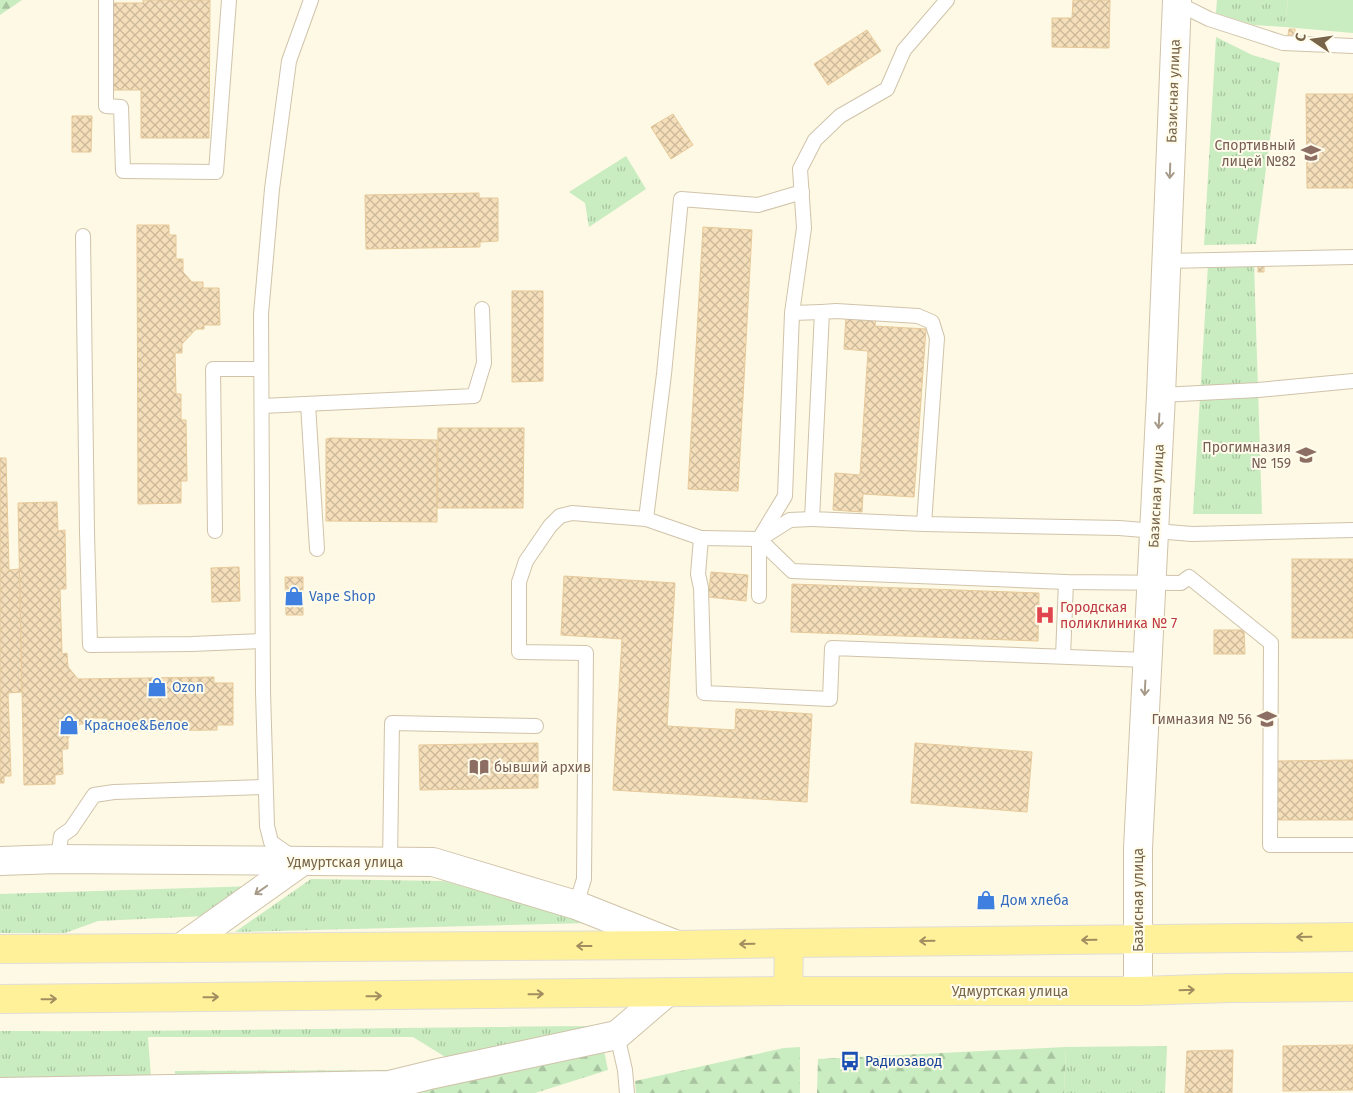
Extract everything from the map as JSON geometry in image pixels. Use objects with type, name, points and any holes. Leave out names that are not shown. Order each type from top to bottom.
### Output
[{"type":"main road","name":"Удмуртская улица","points":[[0,949],[677,946],[789,943],[1353,937]]},
{"type":"main road","points":[[788,991],[789,943]]},
{"type":"main road","name":"Удмуртская улица","points":[[0,999],[788,991],[1138,991],[1353,987]]},
{"type":"street","name":"Базисная улица","points":[[1138,991],[1138,848],[1146,660],[1161,395],[1177,1]]},
{"type":"street","name":"Удмуртская улица","points":[[0,860],[433,862],[576,905],[677,946]]},
{"type":"street","points":[[182,947],[301,862]]},
{"type":"street","points":[[10,1092],[226,1091],[389,1085],[617,1035],[666,993]]},
{"type":"lane","points":[[106,0],[106,106],[121,107],[123,171],[216,172],[229,0]]},
{"type":"lane","points":[[301,862],[271,842],[267,826],[262,641],[261,314],[276,159],[289,61],[311,0]]},
{"type":"lane","points":[[759,596],[759,539],[785,496],[792,313],[804,228],[800,169],[815,140],[840,116],[887,89],[904,50],[948,0]]},
{"type":"lane","points":[[1177,1],[1209,18],[1283,43],[1353,46]]},
{"type":"lane","points":[[646,519],[664,374],[681,199],[758,204],[802,192]]},
{"type":"lane","points":[[83,236],[90,644],[192,644],[262,641]]},
{"type":"lane","points":[[1166,261],[1353,258]]},
{"type":"lane","points":[[262,406],[474,396],[484,363],[482,309]]},
{"type":"lane","points":[[792,313],[836,310],[918,316],[932,322],[937,338],[924,524]]},
{"type":"lane","points":[[812,518],[822,312]]},
{"type":"lane","points":[[215,531],[213,369],[261,369]]},
{"type":"lane","points":[[1161,395],[1258,390],[1353,381]]},
{"type":"lane","points":[[308,404],[317,549]]},
{"type":"lane","points":[[576,905],[584,879],[586,654],[519,652],[519,582],[526,561],[560,516],[572,513],[646,519],[700,538],[759,539],[790,520],[812,518],[924,524],[1154,530],[1192,534],[1353,530]]},
{"type":"lane","points":[[700,538],[698,574],[701,588],[704,693],[830,699],[832,648],[1146,660]]},
{"type":"lane","points":[[759,539],[792,571],[1066,582],[1181,583],[1189,577],[1271,643],[1270,845],[1353,845]]},
{"type":"lane","points":[[1063,656],[1066,582]]},
{"type":"lane","points":[[390,862],[392,723],[536,726]]},
{"type":"lane","points":[[58,860],[61,836],[71,829],[94,795],[114,792],[265,787]]},
{"type":"lane","points":[[617,1035],[625,1070],[627,1093]]},
{"type":"green space","points":[[0,0],[22,0],[0,15]]},
{"type":"green space","points":[[1217,0],[1288,0],[1285,27],[1254,25],[1216,13]]},
{"type":"green space","points":[[1288,0],[1353,0],[1353,33],[1285,27]]},
{"type":"green space","points":[[1216,37],[1252,55],[1280,63],[1256,244],[1204,245]]},
{"type":"green space","points":[[626,156],[646,189],[589,227],[585,203],[569,192]]},
{"type":"green space","points":[[1208,265],[1254,265],[1262,514],[1193,514]]},
{"type":"green space","points":[[311,879],[444,881],[589,923],[235,932]]},
{"type":"green space","points":[[256,886],[206,916],[98,921],[65,933],[0,933],[0,894]]},
{"type":"green space","points":[[601,1026],[455,1063],[413,1037],[148,1037],[151,1077],[0,1080],[0,1031]]},
{"type":"green space","points":[[1167,1046],[1165,1093],[1064,1093],[1066,1047]]},
{"type":"green space","points":[[800,1047],[800,1093],[636,1093],[635,1081],[784,1048]]},
{"type":"green space","points":[[1066,1047],[1064,1093],[817,1093],[818,1059]]},
{"type":"green space","points":[[604,1051],[608,1070],[535,1093],[358,1093]]},
{"type":"green space","points":[[409,1070],[409,1075],[175,1080],[175,1071]]},
{"type":"building","points":[[143,0],[210,0],[209,138],[141,138],[141,90],[111,90],[112,3],[143,3]]},
{"type":"building","points":[[1073,0],[1110,0],[1109,48],[1052,47],[1052,18],[1072,18]]},
{"type":"building","points":[[1289,29],[1295,29],[1295,35],[1288,35]]},
{"type":"building","points":[[867,30],[881,51],[828,85],[814,64]]},
{"type":"building","points":[[1306,94],[1353,94],[1353,188],[1307,188]]},
{"type":"building","points":[[673,114],[693,145],[671,159],[651,127]]},
{"type":"building","points":[[72,116],[92,116],[91,152],[72,152]]},
{"type":"building","points":[[479,193],[479,198],[498,198],[498,241],[480,242],[480,247],[366,249],[365,195]]},
{"type":"building","points":[[137,225],[169,225],[169,235],[176,235],[176,259],[183,259],[183,272],[192,282],[203,282],[203,288],[219,288],[220,325],[204,325],[204,329],[196,329],[182,344],[182,353],[175,353],[176,394],[181,394],[181,420],[186,420],[187,481],[181,481],[181,503],[138,504]]},
{"type":"building","points":[[703,227],[752,230],[738,491],[688,489]]},
{"type":"building","points":[[1264,265],[1264,272],[1258,272],[1258,266]]},
{"type":"building","points":[[512,291],[543,291],[543,381],[512,382]]},
{"type":"building","points":[[846,315],[876,317],[875,326],[926,329],[914,497],[863,494],[862,512],[833,510],[835,473],[860,475],[868,351],[844,349]]},
{"type":"building","points":[[438,428],[524,428],[523,508],[437,508]]},
{"type":"building","points":[[326,439],[437,440],[437,522],[326,521]]},
{"type":"building","points":[[0,458],[6,458],[9,570],[20,569],[22,692],[8,693],[11,776],[4,776],[4,783],[0,783]]},
{"type":"building","points":[[57,502],[58,531],[65,530],[66,589],[60,589],[62,654],[67,653],[68,667],[78,679],[214,677],[214,683],[233,683],[233,725],[217,725],[217,730],[108,731],[108,718],[90,718],[90,724],[80,724],[68,738],[68,749],[62,749],[63,774],[55,775],[55,784],[24,785],[18,503]]},
{"type":"building","points":[[1292,559],[1353,559],[1353,638],[1292,638]]},
{"type":"building","points":[[239,567],[240,601],[212,602],[211,568]]},
{"type":"building","points":[[711,572],[748,575],[746,601],[708,597]]},
{"type":"building","points":[[564,576],[675,583],[667,726],[735,730],[736,709],[812,714],[807,802],[613,790],[622,639],[561,635]]},
{"type":"building","name":"Vape Shop","points":[[285,577],[303,577],[303,615],[286,615]]},
{"type":"building","points":[[792,584],[1039,593],[1038,641],[791,632]]},
{"type":"building","points":[[1214,630],[1244,630],[1245,654],[1214,654]]},
{"type":"building","name":"бывший архив","points":[[538,743],[538,788],[420,790],[419,745]]},
{"type":"building","points":[[915,743],[1032,752],[1027,812],[911,803]]},
{"type":"building","points":[[1353,760],[1353,820],[1276,820],[1276,761]]},
{"type":"building","points":[[1353,1045],[1353,1090],[1283,1091],[1283,1046]]},
{"type":"building","points":[[1233,1050],[1232,1093],[1185,1093],[1187,1051]]},
{"type":"place","name":"Спортивный лицей №82","points":[[1311,153]]},
{"type":"place","name":"Прогимназия № 159","points":[[1306,455]]},
{"type":"place","name":"Vape Shop","points":[[294,596]]},
{"type":"place","name":"Городская поликлиника № 7","points":[[1045,615]]},
{"type":"place","name":"Ozon","points":[[157,687]]},
{"type":"place","name":"Гимназия № 56","points":[[1267,719]]},
{"type":"place","name":"Красное&Белое","points":[[69,725]]},
{"type":"place","name":"бывший архив","points":[[479,767]]},
{"type":"place","name":"Дом хлеба","points":[[986,900]]},
{"type":"place","name":"Радиозавод","points":[[850,1061]]}]
